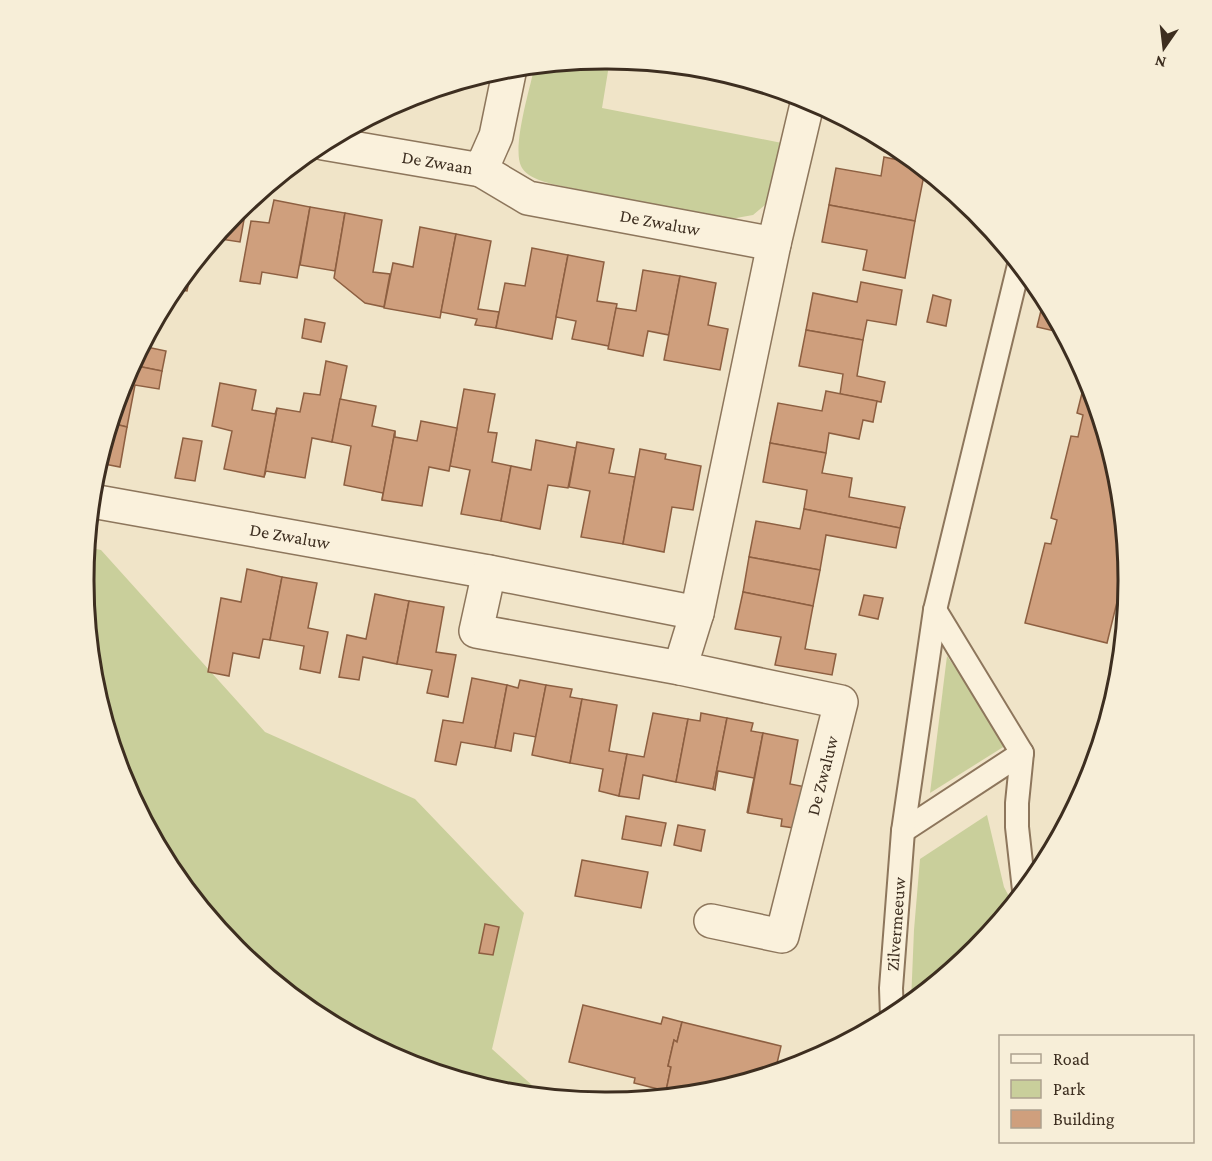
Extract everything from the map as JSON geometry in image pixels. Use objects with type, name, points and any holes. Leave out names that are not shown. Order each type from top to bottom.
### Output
[{"type":"street","name":"De Zwaan","points":[[338,146],[481,170],[496,136],[508,79]]},
{"type":"street","points":[[680,668],[697,613],[774,244],[806,110]]},
{"type":"street","name":"De Zwaluw","points":[[481,170],[528,198],[774,244]]},
{"type":"street","name":"De Zwaluw","points":[[101,503],[489,572],[697,613]]},
{"type":"street","name":"De Zwaluw","points":[[489,572],[476,631],[680,668],[841,702],[782,936],[711,921]]},
{"type":"lane","name":"Zilvermeeuw","points":[[892,1005],[903,831],[935,610],[1016,275]]},
{"type":"lane","points":[[935,610],[1022,753],[1017,827],[1023,877]]},
{"type":"lane","points":[[903,831],[1022,753]]},
{"type":"green space","points":[[608,69],[602,108],[782,143],[766,204],[753,215],[725,220],[552,184],[535,178],[523,170],[519,157],[523,117],[533,74]]},
{"type":"green space","points":[[96,549],[101,550],[265,732],[415,799],[524,913],[492,1049],[534,1087],[474,1075],[442,1065],[410,1053],[350,1023],[322,1006],[269,965],[221,918],[200,892],[181,865],[147,807],[133,776],[112,713],[99,647],[94,580]]},
{"type":"green space","points":[[947,656],[1008,744],[930,793]]},
{"type":"green space","points":[[987,815],[1004,887],[1009,896],[968,942],[911,990],[914,930],[920,859]]},
{"type":"building","points":[[884,157],[896,160],[923,180],[915,221],[829,205],[836,168],[881,176]]},
{"type":"building","points":[[274,200],[310,207],[297,278],[262,272],[260,284],[240,281],[251,221],[269,223]]},
{"type":"building","points":[[829,205],[915,221],[905,278],[863,270],[867,250],[822,242]]},
{"type":"building","points":[[310,207],[345,213],[335,271],[300,265]]},
{"type":"building","points":[[345,213],[382,220],[373,272],[390,274],[384,307],[365,303],[334,278]]},
{"type":"building","points":[[244,219],[240,242],[224,240]]},
{"type":"building","points":[[420,227],[456,234],[440,318],[384,308],[393,263],[413,267]]},
{"type":"building","points":[[456,234],[491,241],[478,309],[499,312],[496,328],[475,325],[477,319],[441,312]]},
{"type":"building","points":[[532,248],[568,255],[552,339],[496,328],[505,283],[525,286]]},
{"type":"building","points":[[568,255],[604,262],[597,301],[617,304],[609,346],[572,339],[576,321],[556,317]]},
{"type":"building","points":[[643,270],[680,276],[669,335],[648,331],[643,356],[608,349],[616,308],[636,311]]},
{"type":"building","points":[[680,276],[716,283],[708,325],[728,329],[720,370],[664,360]]},
{"type":"building","points":[[861,282],[902,290],[896,325],[867,320],[863,340],[806,330],[813,293],[857,302]]},
{"type":"building","points":[[933,295],[951,300],[946,326],[927,322]]},
{"type":"building","points":[[1041,312],[1052,330],[1037,327]]},
{"type":"building","points":[[305,319],[325,323],[321,342],[302,338]]},
{"type":"building","points":[[806,330],[863,340],[857,376],[885,382],[881,402],[840,394],[843,374],[799,366]]},
{"type":"building","points":[[150,348],[166,351],[162,371],[141,367]]},
{"type":"building","points":[[326,361],[347,366],[332,442],[312,438],[305,478],[266,471],[264,477],[277,408],[300,412],[304,393],[320,395]]},
{"type":"building","points":[[141,367],[162,371],[159,389],[135,385],[127,427],[119,425]]},
{"type":"building","points":[[220,383],[256,390],[252,410],[275,414],[277,408],[264,477],[224,469],[232,431],[212,426]]},
{"type":"building","points":[[464,389],[495,394],[488,432],[497,433],[492,462],[511,466],[501,521],[461,514],[470,470],[450,466]]},
{"type":"building","points":[[826,391],[877,401],[873,422],[863,420],[859,439],[829,433],[826,453],[770,443],[778,403],[822,411]]},
{"type":"building","points":[[1082,393],[1100,448],[1113,514],[1118,580],[1117,604],[1107,643],[1025,623],[1045,543],[1051,544],[1057,520],[1051,518],[1071,436],[1078,437],[1083,415],[1077,413]]},
{"type":"building","points":[[340,399],[376,406],[372,426],[395,431],[382,500],[383,493],[344,485],[351,446],[332,442]]},
{"type":"building","points":[[421,421],[457,428],[449,471],[429,467],[422,506],[382,500],[395,431],[395,437],[417,441]]},
{"type":"building","points":[[119,425],[127,427],[120,467],[108,465]]},
{"type":"building","points":[[183,438],[202,441],[195,481],[175,478]]},
{"type":"building","points":[[536,440],[576,448],[568,488],[548,485],[540,529],[501,521],[511,466],[531,470]]},
{"type":"building","points":[[577,442],[614,449],[609,473],[635,477],[623,544],[581,537],[590,491],[569,487]]},
{"type":"building","points":[[770,443],[826,453],[822,473],[852,478],[849,497],[905,507],[900,528],[804,509],[807,490],[763,482]]},
{"type":"building","points":[[640,449],[666,454],[665,459],[701,466],[693,510],[672,507],[664,552],[623,544]]},
{"type":"building","points":[[804,509],[900,528],[896,548],[826,535],[820,570],[749,557],[756,521],[800,529]]},
{"type":"building","points":[[749,557],[820,570],[813,606],[743,592]]},
{"type":"building","points":[[247,569],[282,577],[270,640],[263,639],[259,658],[233,653],[229,676],[208,672],[221,598],[241,602]]},
{"type":"building","points":[[282,577],[317,583],[308,628],[328,632],[320,673],[300,669],[304,646],[270,640]]},
{"type":"building","points":[[743,592],[813,606],[805,649],[836,654],[832,675],[775,665],[781,637],[735,629]]},
{"type":"building","points":[[375,594],[409,601],[397,664],[363,657],[359,680],[339,677],[347,635],[366,639]]},
{"type":"building","points":[[864,595],[883,598],[878,619],[859,615]]},
{"type":"building","points":[[409,601],[444,607],[436,652],[456,655],[448,697],[427,693],[432,670],[397,664]]},
{"type":"building","points":[[472,678],[507,685],[495,748],[461,742],[456,765],[435,761],[443,720],[463,723]]},
{"type":"building","points":[[520,680],[546,685],[536,737],[514,733],[511,751],[495,748],[507,685],[518,688]]},
{"type":"building","points":[[546,685],[572,689],[570,697],[582,699],[570,763],[532,755]]},
{"type":"building","points":[[582,699],[617,705],[609,751],[627,754],[619,796],[599,791],[603,769],[570,763]]},
{"type":"building","points":[[653,713],[688,719],[676,782],[643,775],[639,799],[619,796],[627,754],[644,757]]},
{"type":"building","points":[[701,713],[727,718],[713,789],[676,782],[688,719],[700,721]]},
{"type":"building","points":[[727,718],[753,723],[751,731],[763,733],[754,778],[718,771],[715,790],[713,789]]},
{"type":"building","points":[[763,733],[798,740],[790,784],[811,788],[800,829],[781,826],[782,819],[748,813]]},
{"type":"building","points":[[626,816],[666,823],[661,846],[622,839]]},
{"type":"building","points":[[678,825],[705,830],[701,851],[674,845]]},
{"type":"building","points":[[582,860],[648,872],[641,908],[575,896]]},
{"type":"building","points":[[485,924],[499,927],[493,955],[479,953]]},
{"type":"building","points":[[583,1005],[661,1024],[663,1017],[682,1022],[677,1042],[674,1040],[668,1066],[671,1067],[667,1089],[659,1089],[634,1083],[635,1078],[569,1062]]},
{"type":"building","points":[[682,1022],[781,1046],[777,1062],[770,1065],[738,1075],[667,1089],[671,1067],[668,1066],[674,1040],[677,1042]]}]
